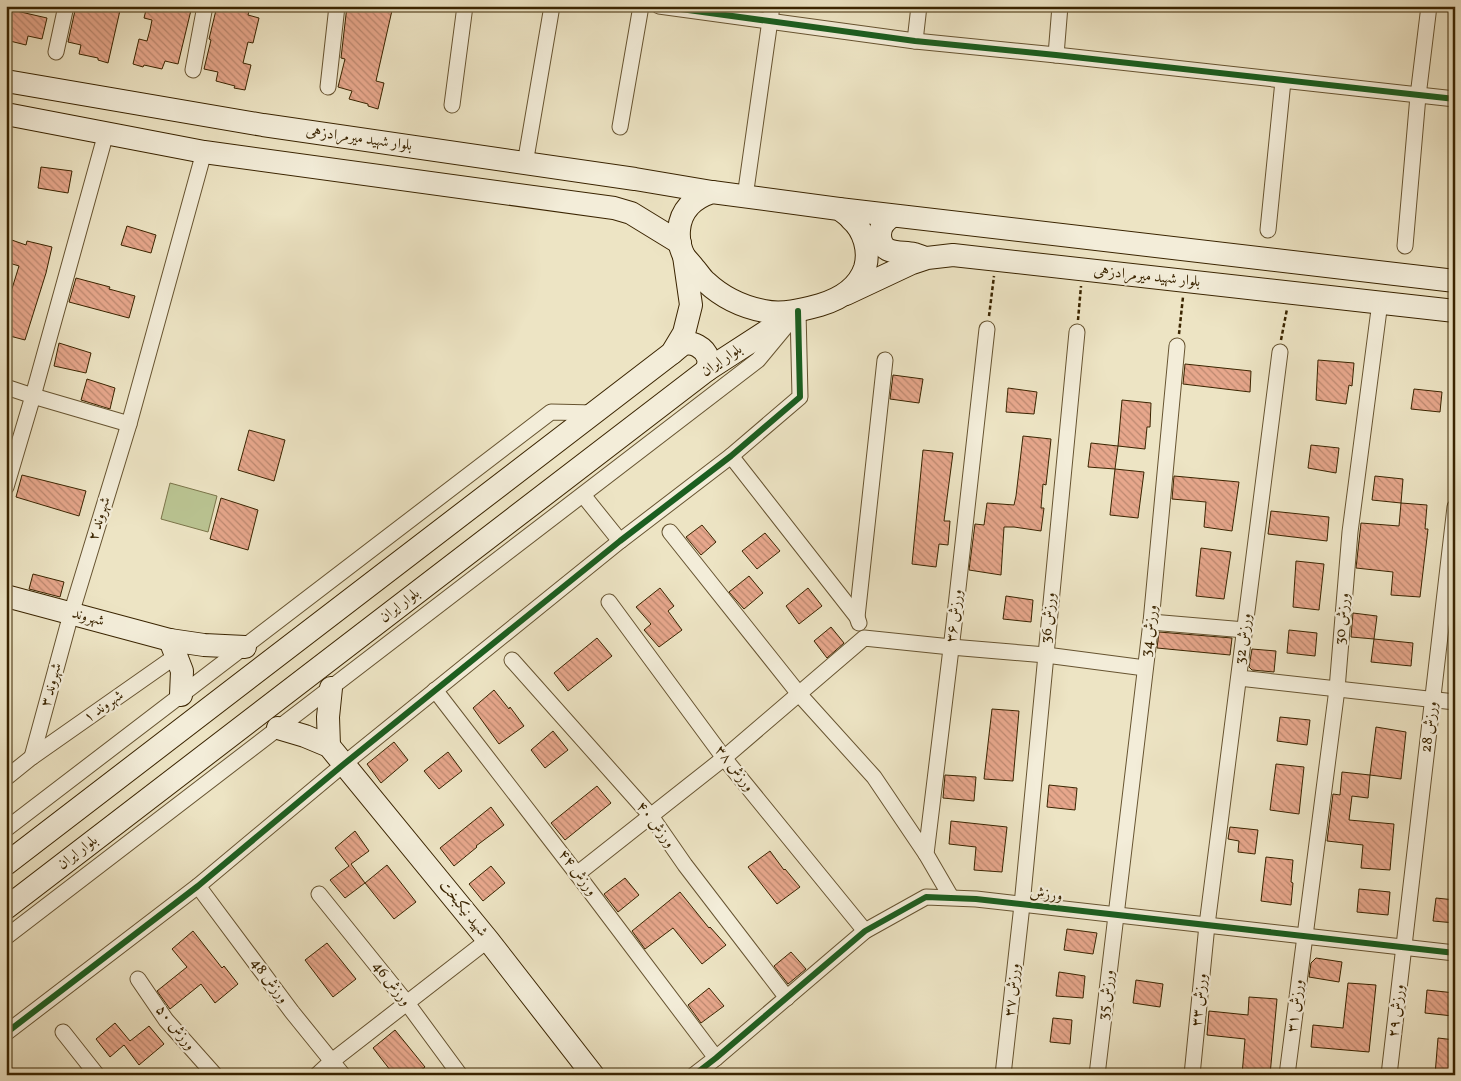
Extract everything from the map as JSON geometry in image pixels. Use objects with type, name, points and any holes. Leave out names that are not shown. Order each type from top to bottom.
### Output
[{"type":"main road","name":"بلوار شهید میرمرادزهی","points":[[6,81],[263,125],[712,192]]},
{"type":"main road","points":[[7,116],[204,152],[614,208],[631,213],[682,249],[705,282],[733,301],[765,311],[798,311],[830,302],[846,294],[858,282],[865,267],[867,250],[862,234],[853,220],[839,210],[712,192],[699,197],[689,206],[682,217],[678,230],[682,249],[691,305],[684,333],[672,353]]},
{"type":"main road","name":"بلوار شهید میرمرادزهی","points":[[839,210],[1455,281]]},
{"type":"main road","points":[[892,216],[882,225],[880,232],[883,245],[888,250],[894,252],[928,258]]},
{"type":"main road","name":"بلوار شهید میرمرادزهی","points":[[846,294],[912,262],[953,255],[1454,309]]},
{"type":"main road","name":"بلوار ایران","points":[[6,908],[707,370],[798,311]]},
{"type":"main road","points":[[6,864],[682,345],[688,343],[701,347],[708,358],[707,370]]},
{"type":"main road","name":"شهروند","points":[[6,596],[71,614],[173,648],[204,645],[245,647]]},
{"type":"main road","points":[[173,648],[182,671],[181,696]]},
{"type":"main road","points":[[278,728],[329,746],[328,717],[331,688]]},
{"type":"main road","name":"شهید نیکبخت","points":[[329,746],[488,940],[593,1075]]},
{"type":"street","points":[[56,52],[66,6]]},
{"type":"street","points":[[193,70],[205,6]]},
{"type":"street","points":[[328,87],[337,6]]},
{"type":"street","points":[[452,105],[465,6]]},
{"type":"street","points":[[525,164],[552,6]]},
{"type":"street","points":[[620,127],[641,6]]},
{"type":"street","points":[[659,6],[771,14],[915,41],[1455,99]]},
{"type":"street","points":[[915,41],[920,6]]},
{"type":"street","points":[[1056,55],[1060,6]]},
{"type":"street","points":[[1404,246],[1418,96],[1429,6]]},
{"type":"street","points":[[745,197],[771,14]]},
{"type":"street","points":[[1268,230],[1282,81]]},
{"type":"street","points":[[6,487],[106,134]]},
{"type":"street","name":"شهروند ۲","points":[[71,614],[129,424],[204,152]]},
{"type":"street","name":"ورزش 30","points":[[1305,936],[1337,689],[1350,532],[1380,302]]},
{"type":"street","points":[[9,1026],[198,886],[435,690],[620,541],[731,456],[800,397],[798,311]]},
{"type":"street","points":[[6,937],[758,360],[798,311]]},
{"type":"street","name":"ورزش ۳۶","points":[[926,854],[987,329]]},
{"type":"street","name":"ورزش 36","points":[[1022,905],[1077,332]]},
{"type":"street","name":"ورزش 34","points":[[1116,915],[1151,622],[1177,346]]},
{"type":"street","name":"ورزش 32","points":[[1207,925],[1280,352]]},
{"type":"street","points":[[857,618],[885,360]]},
{"type":"street","points":[[6,387],[129,424]]},
{"type":"street","points":[[6,830],[551,412],[594,413]]},
{"type":"street","points":[[731,456],[857,618],[864,638]]},
{"type":"street","points":[[583,495],[620,541]]},
{"type":"street","name":"ورزش 28","points":[[1404,947],[1455,507]]},
{"type":"street","points":[[670,532],[799,694],[874,777],[926,854],[951,897]]},
{"type":"street","name":"ورزش ۳۸","points":[[609,602],[724,758],[866,932]]},
{"type":"street","name":"شهروند ۳","points":[[32,758],[71,614]]},
{"type":"street","points":[[1151,622],[1244,630]]},
{"type":"street","points":[[577,874],[724,758],[864,638],[1046,655],[1145,668]]},
{"type":"street","name":"شهروند ۱","points":[[6,778],[173,648]]},
{"type":"street","name":"ورزش ۴۰","points":[[512,660],[651,816],[685,865],[787,998]]},
{"type":"street","points":[[1239,678],[1455,702]]},
{"type":"street","name":"ورزش ۴۴","points":[[435,690],[716,1058]]},
{"type":"street","points":[[72,779],[89,801]]},
{"type":"street","name":"ورزش 48","points":[[198,886],[292,1012],[342,1075]]},
{"type":"street","name":"ورزش 46","points":[[319,894],[406,1003],[460,1075]]},
{"type":"street","name":"ورزش","points":[[694,1075],[866,932],[926,897],[951,897],[1455,953]]},
{"type":"street","name":"ورزش ۳۷","points":[[1003,1075],[1022,905]]},
{"type":"street","name":"ورزش 35","points":[[1097,1075],[1116,915]]},
{"type":"street","name":"ورزش ۳۳","points":[[1192,1075],[1207,925]]},
{"type":"street","name":"ورزش ۳۱","points":[[1287,1075],[1305,936]]},
{"type":"street","points":[[317,1075],[332,1061],[488,940]]},
{"type":"street","name":"ورزش ۲۹","points":[[1389,1075],[1404,947]]},
{"type":"street","name":"ورزش ۵٠","points":[[138,979],[166,1020],[215,1075]]},
{"type":"street","points":[[64,1032],[97,1075]]},
{"type":"path","points":[[987,329],[996,260]]},
{"type":"path","points":[[1077,332],[1083,270]]},
{"type":"path","points":[[1177,346],[1185,281]]},
{"type":"path","points":[[1280,352],[1289,292]]},
{"type":"green space","points":[[170,483],[217,496],[208,532],[161,519]]},
{"type":"building","points":[[76,6],[121,6],[108,63],[98,60],[98,58],[79,54],[81,45],[68,42]]},
{"type":"building","points":[[147,6],[192,6],[178,64],[165,61],[162,69],[133,64],[139,39],[147,41],[150,30],[152,20],[144,18]]},
{"type":"building","points":[[217,6],[250,6],[248,15],[259,18],[253,43],[248,42],[243,63],[251,65],[245,90],[216,81],[218,72],[204,69]]},
{"type":"building","points":[[347,6],[393,6],[376,81],[384,83],[378,109],[349,99],[352,91],[338,87],[345,59],[341,58]]},
{"type":"building","points":[[12,10],[47,18],[42,39],[28,36],[26,45],[6,40],[6,15],[10,16]]},
{"type":"building","points":[[41,167],[72,171],[68,193],[38,188]]},
{"type":"building","points":[[127,226],[156,235],[151,253],[121,245]]},
{"type":"building","points":[[6,238],[26,245],[27,241],[52,247],[25,340],[6,335],[6,308],[19,266],[6,262]]},
{"type":"building","points":[[76,278],[135,296],[129,318],[69,302]]},
{"type":"building","points":[[59,343],[91,353],[86,373],[54,366]]},
{"type":"building","points":[[1318,360],[1354,363],[1352,386],[1349,385],[1346,404],[1316,400]]},
{"type":"building","points":[[1185,364],[1251,371],[1250,392],[1183,384]]},
{"type":"building","points":[[893,375],[923,379],[919,403],[890,399]]},
{"type":"building","points":[[87,379],[115,388],[110,409],[81,400]]},
{"type":"building","points":[[1008,388],[1037,392],[1034,414],[1006,412]]},
{"type":"building","points":[[1414,389],[1442,392],[1440,412],[1411,409]]},
{"type":"building","points":[[1122,400],[1151,403],[1150,427],[1147,427],[1145,449],[1118,446]]},
{"type":"building","points":[[249,430],[285,440],[274,481],[238,470]]},
{"type":"building","points":[[1023,436],[1051,439],[1046,485],[1043,484],[1041,508],[1044,508],[1041,531],[1004,527],[1001,575],[969,570],[975,524],[984,525],[987,503],[1014,505]]},
{"type":"building","points":[[1091,443],[1118,446],[1115,469],[1088,467]]},
{"type":"building","points":[[1311,445],[1339,448],[1336,473],[1308,468]]},
{"type":"building","points":[[923,450],[953,453],[944,521],[950,521],[948,545],[939,544],[936,567],[912,564]]},
{"type":"building","points":[[1115,469],[1144,472],[1138,518],[1110,515]]},
{"type":"building","points":[[22,475],[86,491],[79,516],[16,497]]},
{"type":"building","points":[[1174,476],[1239,482],[1232,531],[1204,527],[1206,502],[1172,499]]},
{"type":"building","points":[[1375,476],[1403,479],[1401,503],[1372,500]]},
{"type":"building","points":[[221,498],[258,510],[248,550],[210,539]]},
{"type":"building","points":[[1401,503],[1427,505],[1425,529],[1428,529],[1420,597],[1391,595],[1393,572],[1356,568],[1361,523],[1399,526]]},
{"type":"building","points":[[1271,511],[1329,517],[1327,541],[1268,534]]},
{"type":"building","points":[[702,525],[716,542],[701,555],[686,537]]},
{"type":"building","points":[[765,533],[780,551],[757,569],[742,551]]},
{"type":"building","points":[[1201,548],[1231,552],[1224,599],[1196,596]]},
{"type":"building","points":[[1296,561],[1324,564],[1319,610],[1293,607]]},
{"type":"building","points":[[33,574],[64,582],[60,597],[29,589]]},
{"type":"building","points":[[749,576],[763,593],[744,609],[729,592]]},
{"type":"building","points":[[660,588],[674,606],[668,611],[682,630],[659,647],[644,630],[651,624],[636,607]]},
{"type":"building","points":[[808,588],[822,606],[799,624],[786,606]]},
{"type":"building","points":[[1006,596],[1033,600],[1031,622],[1003,619]]},
{"type":"building","points":[[1353,613],[1377,616],[1374,639],[1351,637]]},
{"type":"building","points":[[831,627],[844,643],[827,658],[814,641]]},
{"type":"building","points":[[1289,630],[1317,633],[1315,656],[1287,653]]},
{"type":"building","points":[[1159,632],[1232,638],[1230,655],[1157,648]]},
{"type":"building","points":[[597,638],[612,656],[568,691],[554,673]]},
{"type":"building","points":[[1374,639],[1413,643],[1411,666],[1371,662]]},
{"type":"building","points":[[1252,649],[1276,651],[1274,672],[1252,670],[1249,667]]},
{"type":"building","points":[[494,690],[524,726],[499,744],[473,708]]},
{"type":"building","points":[[992,709],[1019,711],[1013,781],[984,779]]},
{"type":"building","points":[[1280,717],[1310,720],[1307,745],[1277,741]]},
{"type":"building","points":[[1376,727],[1406,732],[1401,779],[1370,775]]},
{"type":"building","points":[[553,731],[568,750],[545,768],[531,750]]},
{"type":"building","points":[[394,742],[408,760],[381,783],[367,764]]},
{"type":"building","points":[[448,752],[462,771],[439,789],[424,771]]},
{"type":"building","points":[[1276,764],[1304,767],[1299,814],[1270,810]]},
{"type":"building","points":[[1342,772],[1370,775],[1368,798],[1352,796],[1349,820],[1394,824],[1390,870],[1361,868],[1363,845],[1327,841],[1333,794],[1340,795]]},
{"type":"building","points":[[945,775],[976,777],[974,801],[943,798]]},
{"type":"building","points":[[1049,785],[1077,788],[1075,810],[1047,807]]},
{"type":"building","points":[[597,786],[611,803],[565,840],[551,823]]},
{"type":"building","points":[[491,807],[504,825],[476,846],[454,866],[440,848]]},
{"type":"building","points":[[951,821],[1007,827],[1002,872],[974,870],[976,847],[949,844]]},
{"type":"building","points":[[1230,827],[1258,830],[1255,854],[1238,852],[1239,841],[1228,839]]},
{"type":"building","points":[[355,831],[369,851],[351,864],[365,883],[345,898],[330,880],[349,866],[335,848]]},
{"type":"building","points":[[770,851],[800,887],[777,904],[748,867]]},
{"type":"building","points":[[1266,857],[1293,860],[1291,905],[1261,901]]},
{"type":"building","points":[[387,865],[416,902],[394,919],[365,883]]},
{"type":"building","points":[[491,866],[505,883],[483,901],[469,884]]},
{"type":"building","points":[[625,878],[639,895],[618,912],[604,894]]},
{"type":"building","points":[[1359,889],[1390,892],[1388,915],[1357,912]]},
{"type":"building","points":[[680,892],[709,928],[726,945],[702,964],[673,928],[645,949],[632,931]]},
{"type":"building","points":[[1436,898],[1455,900],[1455,923],[1433,921]]},
{"type":"building","points":[[1067,929],[1097,933],[1093,954],[1064,950]]},
{"type":"building","points":[[193,931],[222,968],[224,966],[238,984],[215,1003],[201,984],[170,1009],[157,991],[187,967],[172,949]]},
{"type":"building","points":[[327,943],[356,979],[333,997],[305,960]]},
{"type":"building","points":[[791,952],[806,969],[788,984],[774,966]]},
{"type":"building","points":[[1316,958],[1342,962],[1339,982],[1309,977],[1311,963]]},
{"type":"building","points":[[1059,972],[1085,976],[1083,998],[1056,996]]},
{"type":"building","points":[[1136,980],[1163,984],[1160,1007],[1133,1003]]},
{"type":"building","points":[[1348,983],[1376,985],[1369,1052],[1311,1047],[1313,1025],[1343,1028]]},
{"type":"building","points":[[709,988],[724,1006],[701,1023],[688,1005]]},
{"type":"building","points":[[1427,990],[1455,993],[1453,1016],[1425,1013]]},
{"type":"building","points":[[1249,997],[1277,999],[1270,1075],[1242,1075],[1245,1039],[1207,1035],[1209,1011],[1248,1015]]},
{"type":"building","points":[[1053,1018],[1072,1020],[1070,1044],[1050,1042]]},
{"type":"building","points":[[115,1023],[130,1041],[149,1026],[164,1044],[139,1065],[124,1045],[110,1057],[96,1039]]},
{"type":"building","points":[[395,1030],[425,1067],[415,1075],[394,1075],[373,1048]]},
{"type":"building","points":[[1438,1038],[1455,1040],[1455,1075],[1435,1075]]},
{"type":"cycle path","points":[[659,6],[915,41],[1455,99]]},
{"type":"cycle path","points":[[6,1033],[198,886],[344,764],[620,541],[731,456],[800,397],[798,311]]},
{"type":"cycle path","points":[[694,1075],[865,931],[926,897],[976,899],[1455,953]]}]
